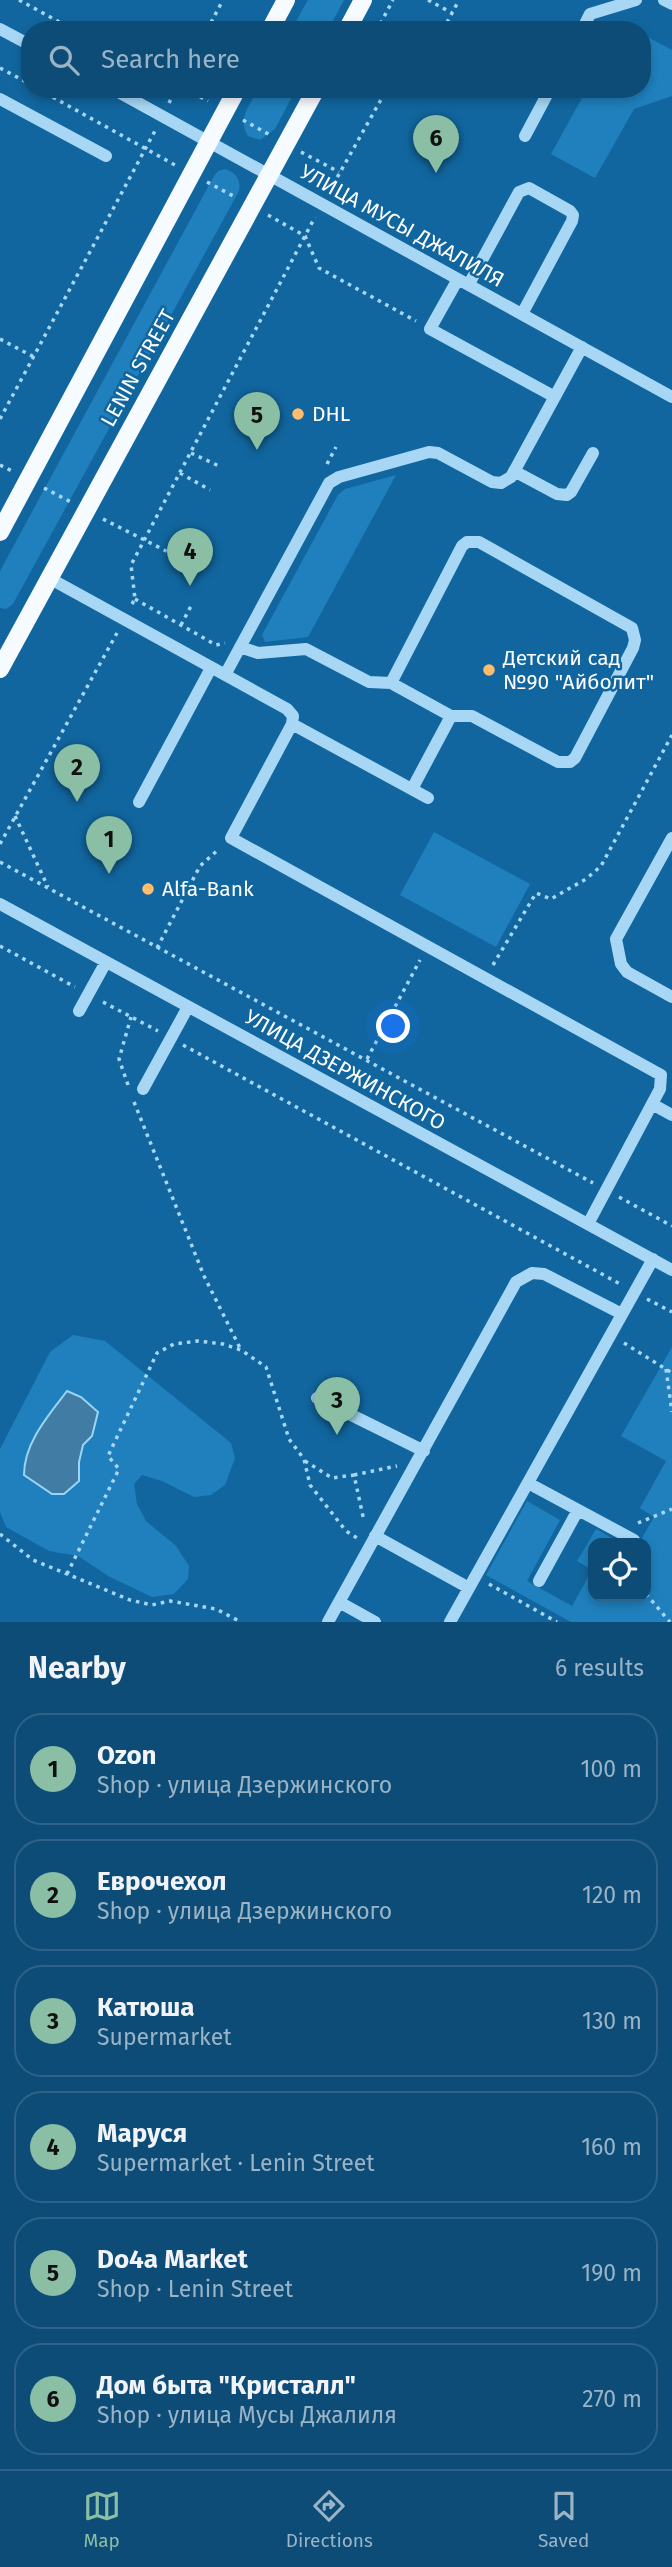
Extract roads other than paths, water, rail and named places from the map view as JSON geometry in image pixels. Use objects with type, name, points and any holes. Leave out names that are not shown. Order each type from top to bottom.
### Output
[{"type":"main road","points":[[275,21],[286,0]]},
{"type":"main road","points":[[352,21],[363,0]]},
{"type":"main road","name":"LENIN STREET","points":[[0,532],[232,98]]},
{"type":"main road","name":"LENIN STREET","points":[[0,669],[8,637],[49,578],[311,98]]},
{"type":"street","points":[[586,21],[590,14],[636,0]]},
{"type":"street","points":[[664,0],[672,4]]},
{"type":"street","points":[[0,29],[21,40]]},
{"type":"street","name":"УЛИЦА МУСЫ ДЖАЛИЛЯ","points":[[129,98],[672,397]]},
{"type":"street","points":[[524,136],[545,98]]},
{"type":"street","points":[[0,99],[106,156]]},
{"type":"street","points":[[522,314],[573,215],[529,188],[519,192],[464,281],[430,329],[555,397]]},
{"type":"street","points":[[225,675],[234,645],[329,483],[339,477],[429,452],[438,453],[492,482],[501,483],[511,477],[582,347]]},
{"type":"street","points":[[514,471],[557,494],[567,495],[593,453]]},
{"type":"street","points":[[234,645],[258,653],[306,649],[369,682],[391,682],[452,716],[472,716],[558,762],[570,762],[575,758],[633,648],[635,634],[632,628],[472,541],[462,546],[391,682]]},
{"type":"street","points":[[49,578],[287,709],[293,716],[292,724],[231,838],[661,1075],[662,1083],[652,1104],[588,1224]]},
{"type":"street","points":[[139,802],[211,668]]},
{"type":"street","points":[[412,789],[452,716]]},
{"type":"street","points":[[292,724],[428,798]]},
{"type":"street","points":[[672,838],[616,939],[621,964],[627,972],[672,997]]},
{"type":"street","name":"УЛИЦА ДЗЕРЖИНСКОГО","points":[[0,904],[672,1270]]},
{"type":"street","points":[[79,1011],[106,962]]},
{"type":"street","points":[[143,1089],[188,1007]]},
{"type":"street","points":[[652,1104],[672,1115]]},
{"type":"street","points":[[450,1622],[653,1259]]},
{"type":"street","points":[[328,1622],[516,1282],[533,1273],[544,1274],[622,1314]]},
{"type":"street","points":[[317,1398],[421,1457]]},
{"type":"street","points":[[528,1483],[630,1538]]},
{"type":"street","points":[[539,1581],[578,1510]]},
{"type":"street","points":[[373,1541],[472,1582]]},
{"type":"street","points":[[339,1602],[375,1622]]},
{"type":"place","name":"Дом быта \"Кристалл\"","points":[[436,173]]},
{"type":"place","name":"DHL","points":[[298,414]]},
{"type":"place","name":"Do4a Market","points":[[257,450]]},
{"type":"place","name":"Маруся","points":[[190,586]]},
{"type":"place","name":"Детский сад №90 \"Айболит\"","points":[[489,670]]},
{"type":"place","name":"Еврочехол","points":[[77,802]]},
{"type":"place","name":"Ozon","points":[[109,874]]},
{"type":"place","name":"Alfa-Bank","points":[[148,889]]},
{"type":"place","name":"Катюша","points":[[337,1435]]}]
